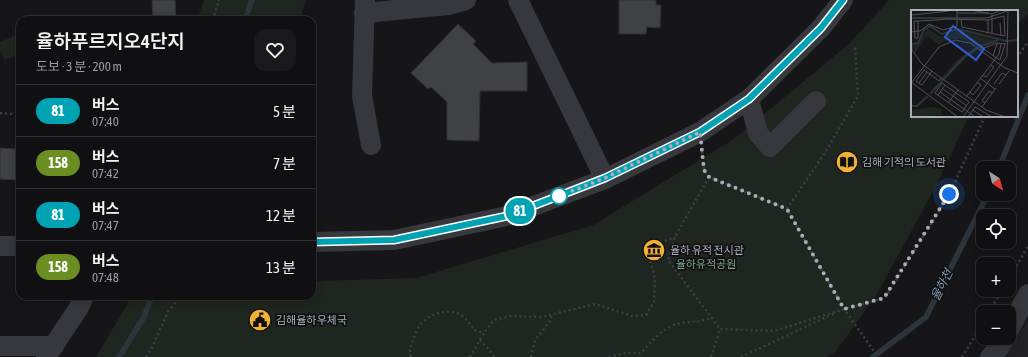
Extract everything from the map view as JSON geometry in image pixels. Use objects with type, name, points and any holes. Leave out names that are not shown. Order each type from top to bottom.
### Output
[{"type":"street","points":[[371,145],[362,96],[364,7],[448,5],[466,0]]},
{"type":"street","points":[[518,0],[605,178]]},
{"type":"street","points":[[316,242],[394,240],[507,216],[605,178],[700,132],[749,99],[821,28],[843,0]]},
{"type":"street","points":[[749,99],[758,133],[770,147],[816,101]]},
{"type":"street","points":[[0,246],[16,246]]},
{"type":"street","points":[[1016,317],[1028,294]]},
{"type":"street","points":[[0,346],[50,352],[78,309],[82,300]]},
{"type":"path","points":[[214,16],[220,0]]},
{"type":"path","points":[[1018,56],[1028,41]]},
{"type":"path","points":[[787,209],[826,151],[858,96],[855,47]]},
{"type":"path","points":[[0,113],[15,114]]},
{"type":"path","points":[[720,329],[774,331],[884,298],[949,194],[985,117]]},
{"type":"path","points":[[700,132],[704,170],[709,177],[787,209],[844,309],[878,357]]},
{"type":"path","points":[[709,177],[675,236],[668,260],[720,329]]},
{"type":"path","points":[[470,357],[494,320],[511,316],[541,317],[595,304],[632,316],[646,315],[654,302],[655,279],[649,255],[659,243],[675,236]]},
{"type":"path","points":[[1016,267],[1028,246]]},
{"type":"path","points":[[146,357],[168,312],[177,300]]},
{"type":"path","points":[[741,357],[844,309]]},
{"type":"path","points":[[411,357],[410,352],[413,340],[420,325],[426,319],[442,312],[457,313],[470,322],[474,330],[484,334]]},
{"type":"path","points":[[531,357],[535,340],[548,325],[551,320],[551,314]]},
{"type":"path","points":[[609,357],[625,353],[641,352],[664,330],[681,323],[704,321],[712,317]]},
{"type":"path","points":[[711,357],[720,329]]},
{"type":"path","points":[[962,357],[976,334]]},
{"type":"path","points":[[480,340],[495,357]]},
{"type":"shaded area","points":[[1028,318],[1028,357],[1006,357],[1013,345],[1016,345],[1016,339]]},
{"type":"green space","points":[[204,0],[306,0],[301,16],[198,16]]},
{"type":"green space","name":"율하유적공원","points":[[889,0],[1028,0],[1028,14],[1018,24],[1018,10],[911,10],[911,117],[969,117],[937,184],[877,294],[834,354],[826,357],[96,357],[130,300],[316,300],[316,281],[416,278],[593,225],[734,139],[850,43]]},
{"type":"green space","points":[[16,35],[16,56],[5,60],[0,51],[0,42]]},
{"type":"building","points":[[152,0],[175,0],[176,16],[153,16]]},
{"type":"building","points":[[619,0],[656,0],[656,5],[661,5],[660,28],[647,27],[646,34],[619,34]]},
{"type":"building","points":[[458,24],[476,41],[473,44],[492,63],[527,62],[527,91],[480,91],[479,141],[447,140],[447,102],[431,87],[428,89],[411,73]]},
{"type":"building","points":[[0,148],[16,149],[16,180],[0,179]]},
{"type":"waterway","points":[[246,16],[252,0]]},
{"type":"waterway","name":"율하천","points":[[1002,161],[1028,95]]},
{"type":"waterway","name":"율하천","points":[[873,357],[926,317],[984,201]]},
{"type":"waterway","points":[[119,357],[144,317],[150,300]]},
{"type":"bus line","name":"81","points":[[316,242],[394,240],[507,216],[605,178],[700,132],[749,99],[821,28],[843,0]]},
{"type":"place","name":"김해 기적의 도서관","points":[[847,162]]},
{"type":"place","name":"율하 유적 전시관","points":[[654,250]]},
{"type":"place","name":"김해율하우체국","points":[[260,320]]},
{"type":"route","points":[[559,196],[605,178],[700,132],[704,170],[709,177],[787,209],[844,309],[884,298],[949,194]]}]
